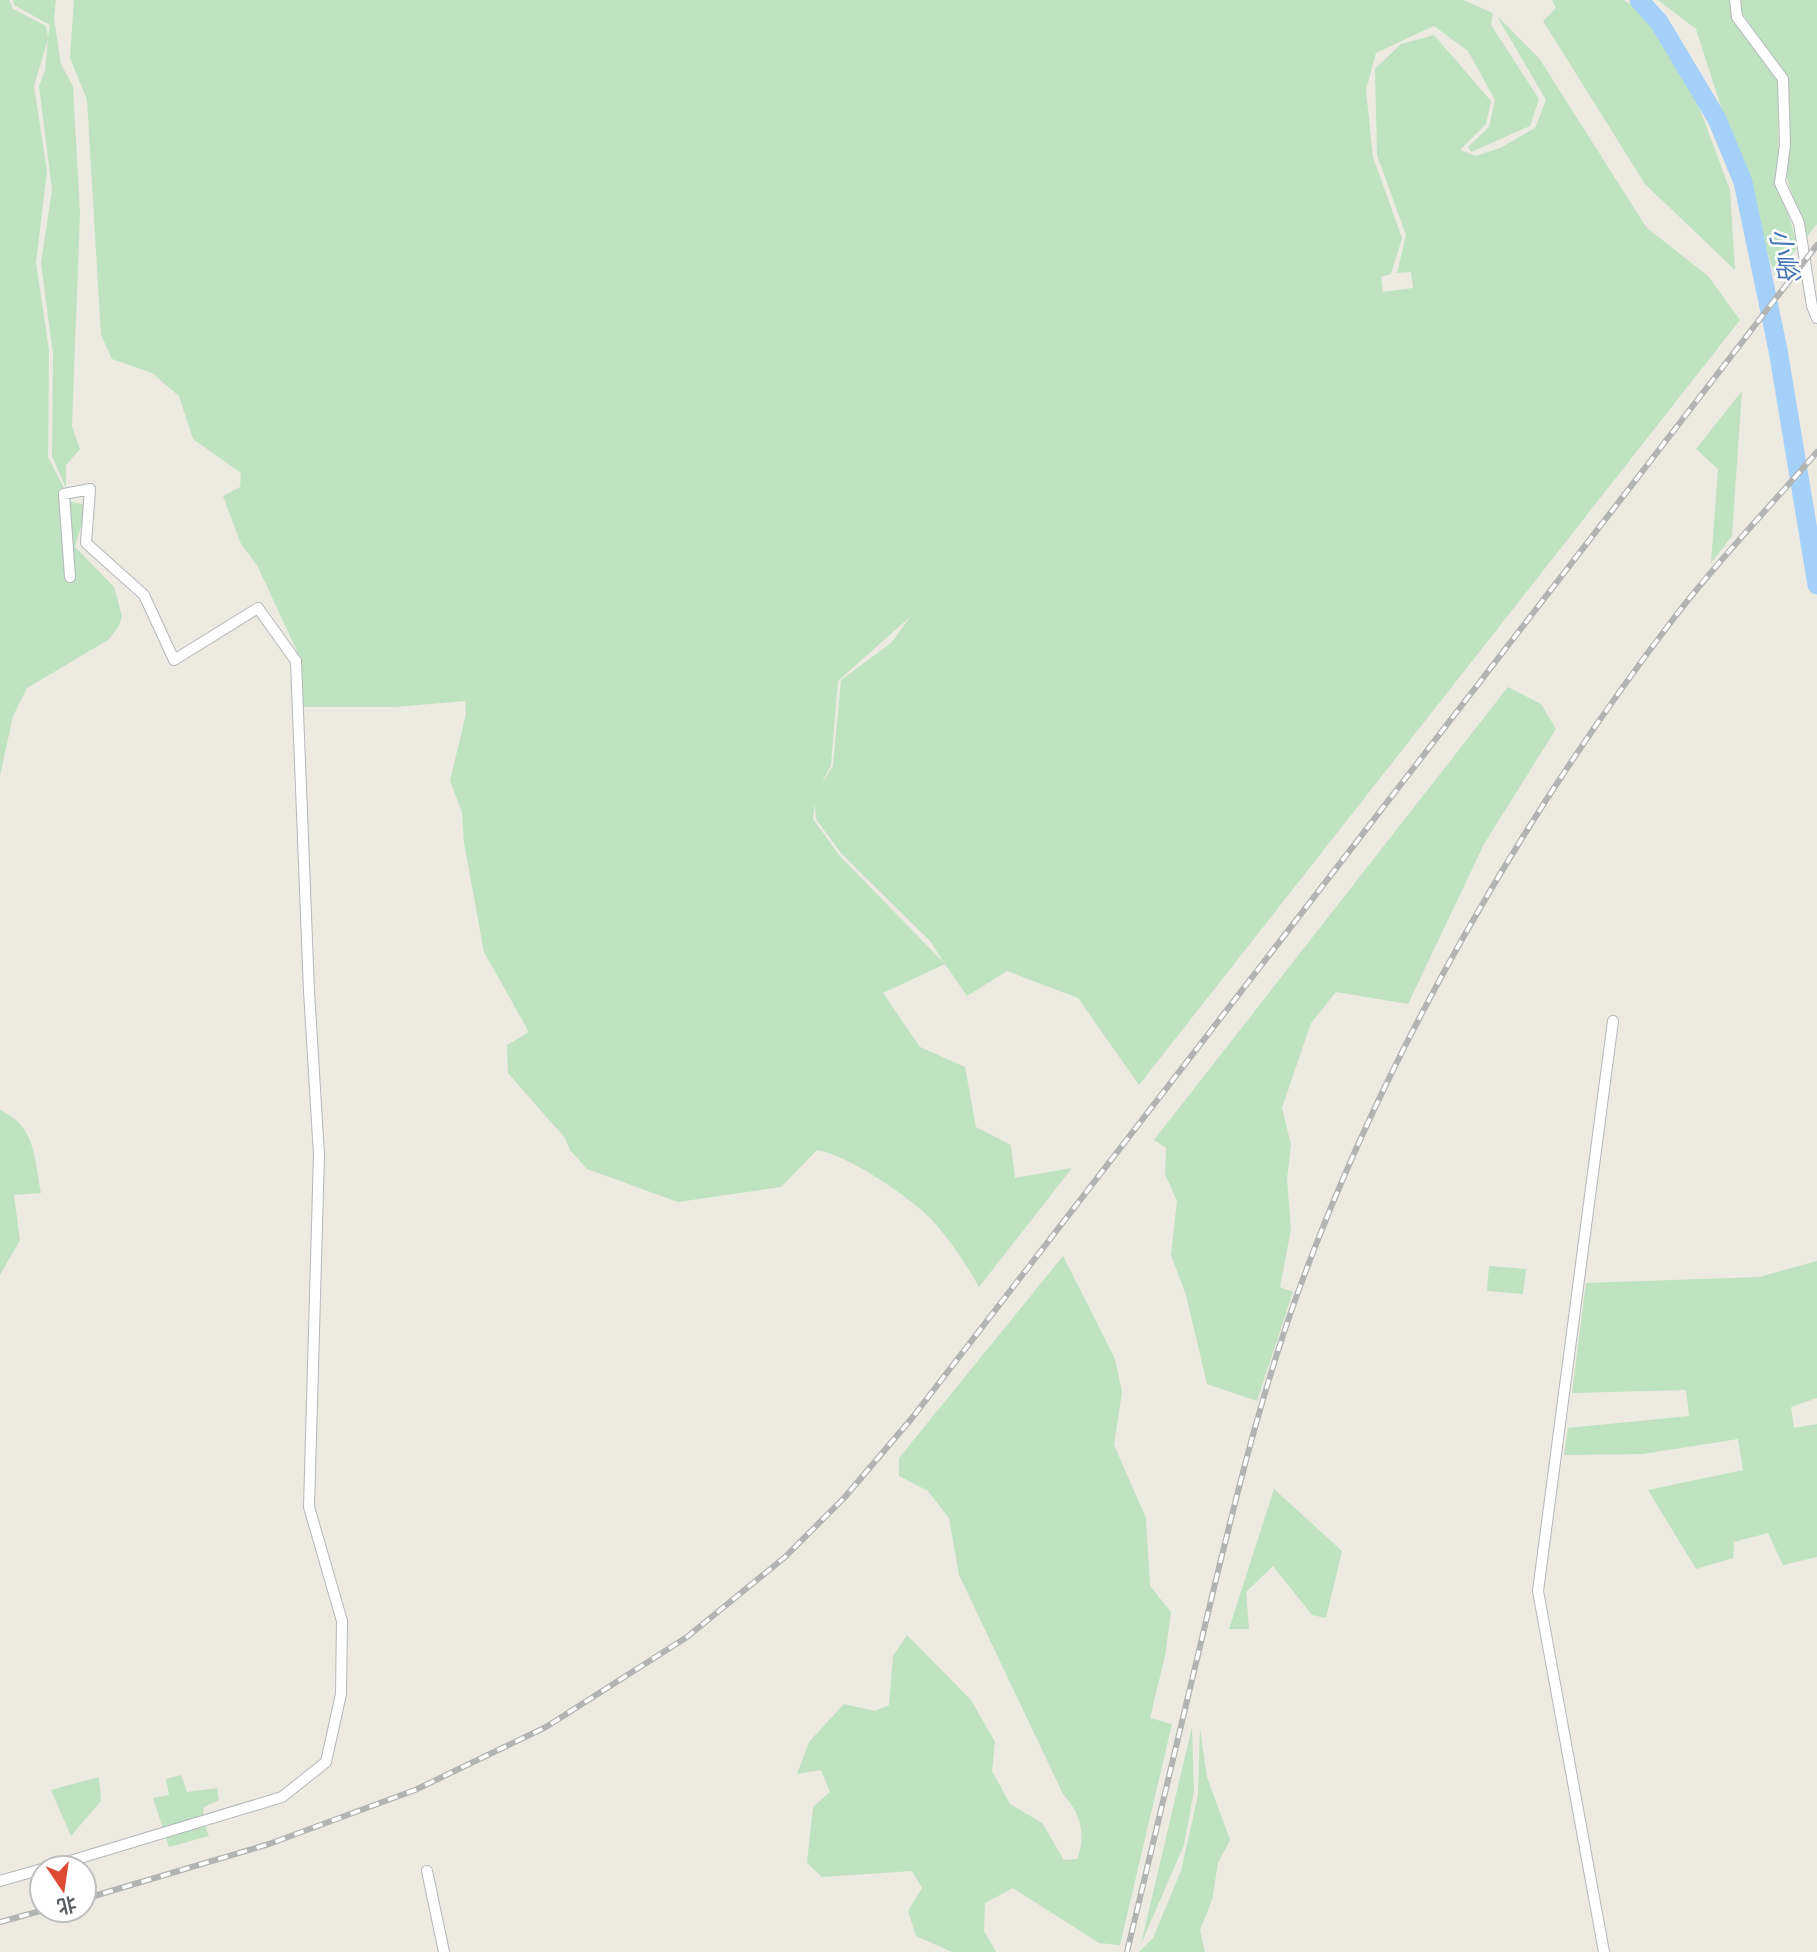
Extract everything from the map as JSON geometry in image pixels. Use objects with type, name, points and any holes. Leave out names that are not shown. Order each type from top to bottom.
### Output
[{"type":"street","points":[[1735,0],[1737,17],[1783,79],[1785,145],[1780,183],[1799,223],[1812,306],[1817,318]]},
{"type":"street","points":[[70,577],[64,494],[90,489],[86,543],[144,595],[174,660],[258,608],[296,661],[319,1155],[309,1507],[342,1621],[341,1694],[327,1762],[282,1797],[93,1854]]},
{"type":"street","points":[[1604,1952],[1538,1591],[1613,1021]]},
{"type":"street","points":[[428,1871],[444,1952]]},
{"type":"street","points":[[0,1881],[28,1874]]},
{"type":"green space","points":[[0,0],[9,0],[13,9],[46,26],[48,37],[50,25],[14,5],[13,0],[56,0],[54,19],[61,64],[73,86],[80,213],[72,426],[80,449],[66,465],[66,488],[52,456],[53,354],[41,263],[52,190],[39,86],[45,71],[48,39],[34,86],[47,171],[36,263],[49,350],[48,457],[71,502],[93,506],[81,526],[75,547],[114,587],[122,616],[119,626],[108,640],[27,688],[13,716],[0,776]]},
{"type":"green space","points":[[74,0],[1463,0],[1493,13],[1491,25],[1539,99],[1530,126],[1471,152],[1468,147],[1489,127],[1495,100],[1468,51],[1434,26],[1376,53],[1366,90],[1373,157],[1402,238],[1391,274],[1381,277],[1383,292],[1413,288],[1411,272],[1397,273],[1406,235],[1377,155],[1375,69],[1401,44],[1434,35],[1491,101],[1486,124],[1460,150],[1476,156],[1500,148],[1535,128],[1546,100],[1497,16],[1539,58],[1646,227],[1708,276],[1740,320],[1139,1085],[1078,998],[1007,971],[967,996],[945,964],[883,993],[920,1047],[965,1067],[976,1127],[1011,1145],[1015,1178],[1072,1168],[979,1287],[932,1220],[894,1189],[845,1160],[817,1150],[781,1187],[678,1202],[587,1169],[570,1150],[565,1138],[508,1073],[507,1045],[529,1032],[484,952],[464,843],[462,812],[450,781],[466,714],[465,701],[395,707],[302,707],[297,651],[257,565],[241,544],[223,496],[240,487],[241,473],[193,439],[179,396],[152,373],[112,359],[101,335],[87,100],[70,58]],"holes":[[[911,616],[891,643],[841,680],[833,766],[821,785],[831,765],[838,681]],[[815,804],[816,819],[841,853],[931,942],[944,963],[839,855],[813,819]]]},
{"type":"green space","points":[[1552,0],[1623,0],[1643,11],[1686,72],[1730,190],[1735,270],[1645,184],[1543,21],[1556,8]]},
{"type":"green space","points":[[1658,0],[1731,0],[1732,14],[1779,83],[1778,180],[1798,247],[1775,276],[1696,29]]},
{"type":"green space","points":[[1739,0],[1817,0],[1817,224],[1805,239],[1787,178],[1787,78],[1740,10]]},
{"type":"green space","points":[[1742,391],[1732,536],[1711,563],[1718,469],[1696,449]]},
{"type":"green space","points":[[1508,687],[1541,704],[1556,729],[1484,844],[1408,1004],[1336,992],[1311,1023],[1282,1108],[1291,1145],[1287,1179],[1291,1229],[1280,1287],[1293,1292],[1257,1401],[1207,1384],[1186,1295],[1171,1255],[1177,1201],[1165,1174],[1166,1148],[1154,1140]]},
{"type":"green space","points":[[0,1110],[21,1125],[27,1134],[41,1193],[14,1195],[20,1240],[0,1275]]},
{"type":"green space","points":[[1063,1256],[1115,1359],[1122,1392],[1114,1445],[1146,1518],[1150,1586],[1171,1612],[1165,1656],[1150,1718],[1172,1724],[1120,1945],[1099,1943],[1013,1888],[985,1903],[984,1931],[996,1952],[952,1952],[916,1936],[908,1911],[922,1888],[912,1871],[822,1877],[807,1863],[813,1807],[830,1792],[821,1770],[797,1774],[809,1742],[844,1704],[875,1711],[889,1705],[893,1656],[907,1635],[971,1700],[995,1742],[992,1771],[1010,1804],[1042,1823],[1064,1860],[1077,1859],[1081,1841],[1078,1816],[1063,1794],[959,1575],[949,1518],[928,1491],[899,1476],[899,1458]]},
{"type":"green space","points":[[1817,1261],[1817,1398],[1791,1407],[1794,1428],[1817,1424],[1817,1557],[1783,1565],[1768,1533],[1734,1542],[1733,1558],[1696,1569],[1648,1490],[1743,1470],[1738,1439],[1643,1454],[1564,1455],[1568,1428],[1689,1416],[1686,1390],[1572,1393],[1586,1283],[1759,1277]]},
{"type":"green space","points":[[1489,1266],[1526,1269],[1523,1294],[1487,1291]]},
{"type":"green space","points":[[1274,1489],[1342,1551],[1326,1618],[1312,1615],[1273,1566],[1246,1592],[1249,1629],[1229,1629]]},
{"type":"green space","points":[[1192,1727],[1194,1791],[1184,1845],[1141,1944]]},
{"type":"green space","points":[[1200,1729],[1207,1777],[1230,1840],[1218,1863],[1212,1900],[1200,1930],[1205,1952],[1139,1952],[1153,1938],[1181,1871],[1198,1795]]},
{"type":"green space","points":[[181,1775],[187,1792],[217,1788],[219,1800],[204,1807],[203,1818],[209,1836],[169,1847],[153,1798],[169,1795],[166,1779]]},
{"type":"green space","points":[[99,1777],[101,1801],[71,1836],[51,1790]]},
{"type":"waterway","name":"小峪","points":[[1639,0],[1659,22],[1717,119],[1743,182],[1778,350],[1817,585]]},
{"type":"railway","points":[[98,1895],[269,1844],[415,1790],[546,1727],[687,1637],[785,1557],[844,1498],[912,1418],[1817,245]]},
{"type":"railway","points":[[1127,1952],[1223,1552],[1265,1393],[1304,1276],[1338,1189],[1377,1103],[1465,934],[1565,771],[1691,596],[1817,452]]},
{"type":"railway","points":[[0,1922],[28,1914]]}]
